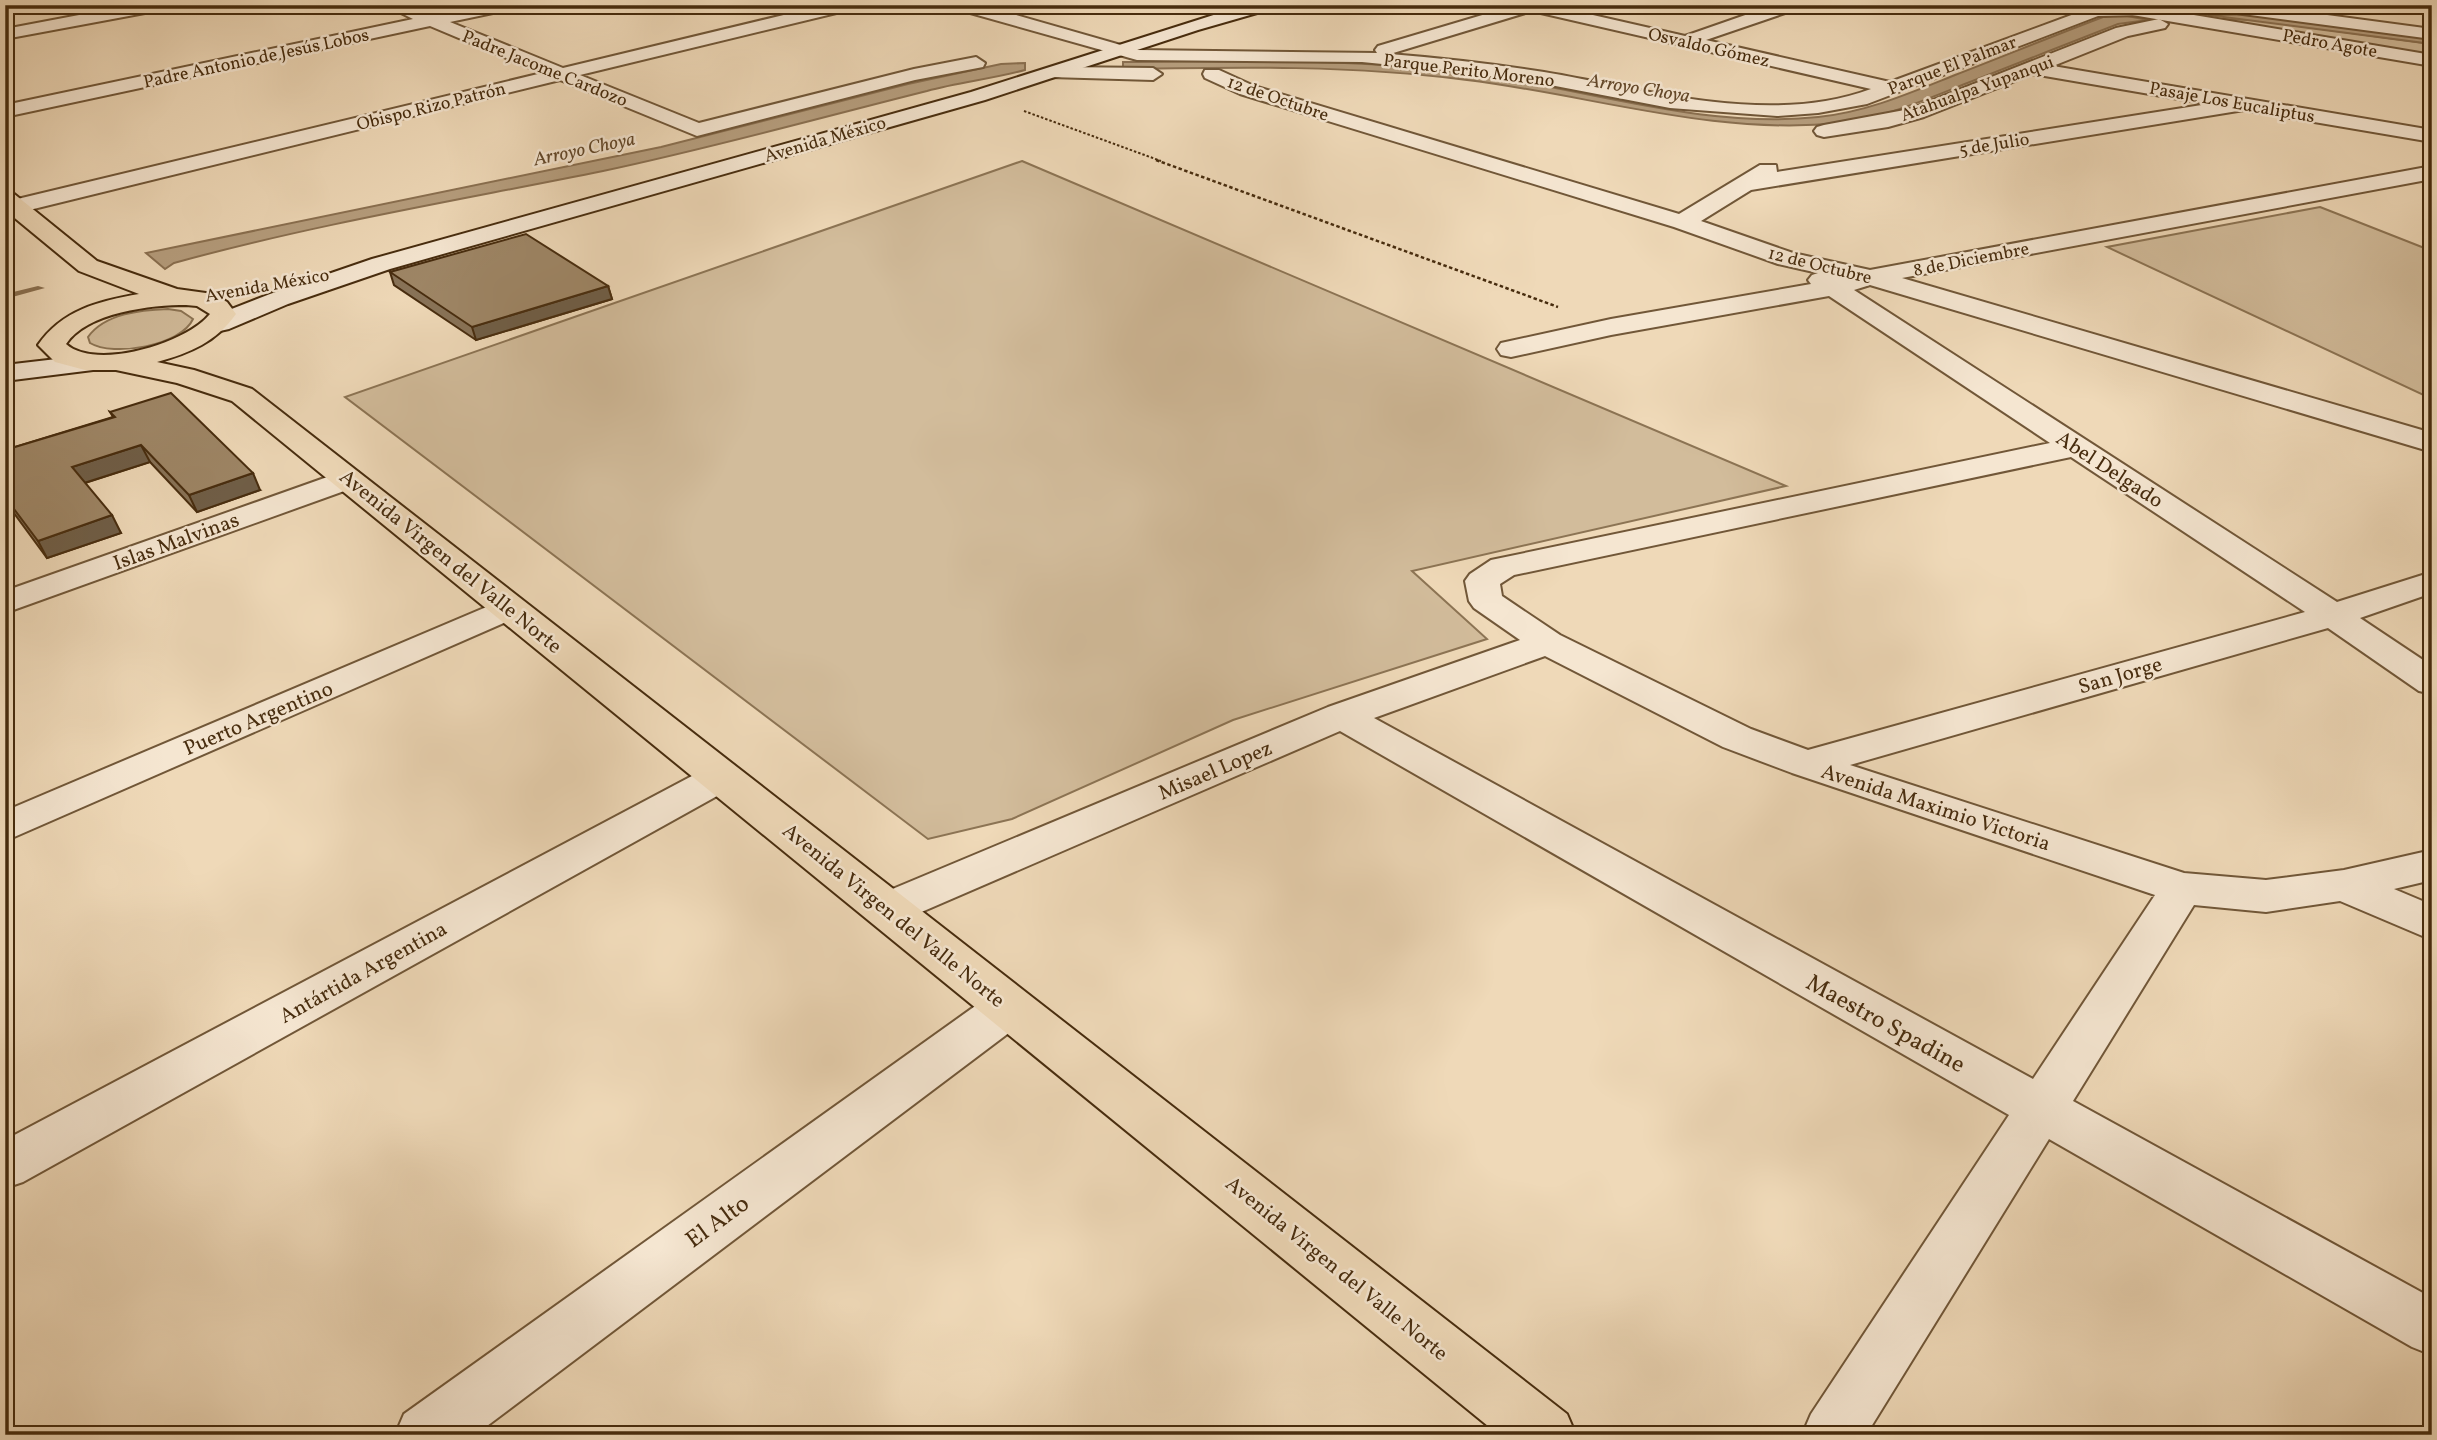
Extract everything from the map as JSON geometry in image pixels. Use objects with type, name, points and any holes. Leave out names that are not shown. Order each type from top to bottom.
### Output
[{"type":"main road","points":[[9,205],[89,266],[145,289],[219,307],[223,314],[223,354],[172,350],[104,362]]},
{"type":"main road","points":[[62,330],[86,307],[91,289],[89,266]]},
{"type":"main road","points":[[62,330],[88,316],[135,302],[189,298]]},
{"type":"main road","name":"Avenida Virgen del Valle Norte","points":[[62,330],[52,345],[56,354],[69,360],[104,362],[184,376],[223,354],[347,479],[1546,1435]]},
{"type":"street","points":[[5,34],[161,5]]},
{"type":"street","name":"Padre Jacome Cardozo","points":[[393,5],[697,130],[914,75],[976,63]]},
{"type":"street","name":"Padre Antonio de Jesús Lobos","points":[[5,111],[506,5]]},
{"type":"street","name":"Obispo Rizo Patrón","points":[[9,205],[847,5]]},
{"type":"street","points":[[962,5],[1119,51]]},
{"type":"street","name":"Avenida México","points":[[223,354],[279,299],[381,264],[1057,73],[1171,31],[1265,5]]},
{"type":"street","points":[[1687,41],[1791,5]]},
{"type":"street","name":"Pedro Agote","points":[[2103,5],[2432,61]]},
{"type":"street","points":[[1362,57],[1531,6]]},
{"type":"street","name":"Osvaldo Gómez","points":[[1531,6],[1893,88]]},
{"type":"street","points":[[2125,9],[2238,7],[2432,34]]},
{"type":"street","name":"Parque El Palmar","points":[[1818,107],[1860,100],[2080,15],[2125,9]]},
{"type":"street","name":"Atahualpa Yupanqui","points":[[1814,135],[1908,116],[2142,26],[2209,21]]},
{"type":"street","name":"Parque Perito Moreno","points":[[1119,51],[1151,56],[1362,57],[1467,66],[1670,102],[1723,108],[1777,110],[1818,107]]},
{"type":"street","name":"Pasaje Los Eucaliptus","points":[[2033,68],[2432,136]]},
{"type":"street","points":[[1057,73],[1338,74],[1404,78],[1478,88]]},
{"type":"street","name":"12 de Octubre","points":[[1212,74],[1247,90],[1682,222],[1787,259],[1870,277],[2432,443]]},
{"type":"street","name":"5 de Julio","points":[[1745,184],[2244,104]]},
{"type":"street","points":[[1682,222],[1790,156]]},
{"type":"street","name":"8 de Diciembre","points":[[1511,349],[1611,327],[1834,288],[1870,277],[2432,172]]},
{"type":"street","name":"Abel Delgado","points":[[1787,259],[2333,615],[2432,683]]},
{"type":"street","name":"Avenida México","points":[[189,298],[381,264]]},
{"type":"street","points":[[5,361],[62,330]]},
{"type":"street","points":[[5,373],[104,362]]},
{"type":"street","name":"Avenida Maximio Victoria","points":[[2076,447],[1503,567],[1482,581],[1486,601],[1547,643],[1737,738],[1806,764],[2182,888],[2266,896],[2344,885],[2432,865]]},
{"type":"street","name":"Islas Malvinas","points":[[5,603],[347,479]]},
{"type":"street","name":"San Jorge","points":[[1806,764],[2333,615],[2432,582]]},
{"type":"street","name":"Puerto Argentino","points":[[5,827],[510,608]]},
{"type":"street","name":"Misael Lopez","points":[[887,909],[1342,716],[1547,643]]},
{"type":"street","name":"Maestro Spadine","points":[[1342,716],[2432,1328]]},
{"type":"street","name":"Antártida Argentina","points":[[5,1166],[721,777]]},
{"type":"street","points":[[2344,885],[2432,924]]},
{"type":"street","points":[[1832,1435],[2182,888]]},
{"type":"street","name":"El Alto","points":[[456,1426],[1009,1007]]},
{"type":"path","points":[[978,96],[1611,327]]},
{"type":"shaded area","points":[[2246,14],[2432,39],[2432,44],[2208,15]]},
{"type":"shaded area","points":[[2122,15],[2148,20],[2118,24],[1906,107],[1839,123],[1745,124],[1699,119],[1513,87],[1424,75],[1338,69],[1123,69],[1123,62],[1389,65],[1477,74],[1690,113],[1733,118],[1818,117],[1854,111],[1888,101],[2103,17]]},
{"type":"shaded area","points":[[2221,19],[2254,20],[2432,44],[2432,57]]},
{"type":"shaded area","points":[[1025,63],[1025,70],[939,88],[684,153],[280,236],[174,263],[165,269],[146,253],[661,147],[908,84],[1001,64]]},
{"type":"shaded area","points":[[1022,161],[1786,486],[1412,571],[1487,639],[1233,720],[1012,819],[928,839],[345,397]]},
{"type":"shaded area","points":[[2320,207],[2432,251],[2432,399],[2107,247]]},
{"type":"shaded area","points":[[168,309],[181,311],[193,319],[175,336],[130,349],[114,349],[90,343],[88,337],[95,329],[114,318],[136,312]]},
{"type":"building","points":[[526,234],[608,286],[472,327],[390,272]]},
{"type":"building","points":[[171,393],[253,473],[189,495],[141,445],[72,467],[112,515],[38,541],[5,497],[5,450],[115,417],[110,412]]},
{"type":"waterway","name":"Arroyo Choya","points":[[5,297],[41,288]]}]
